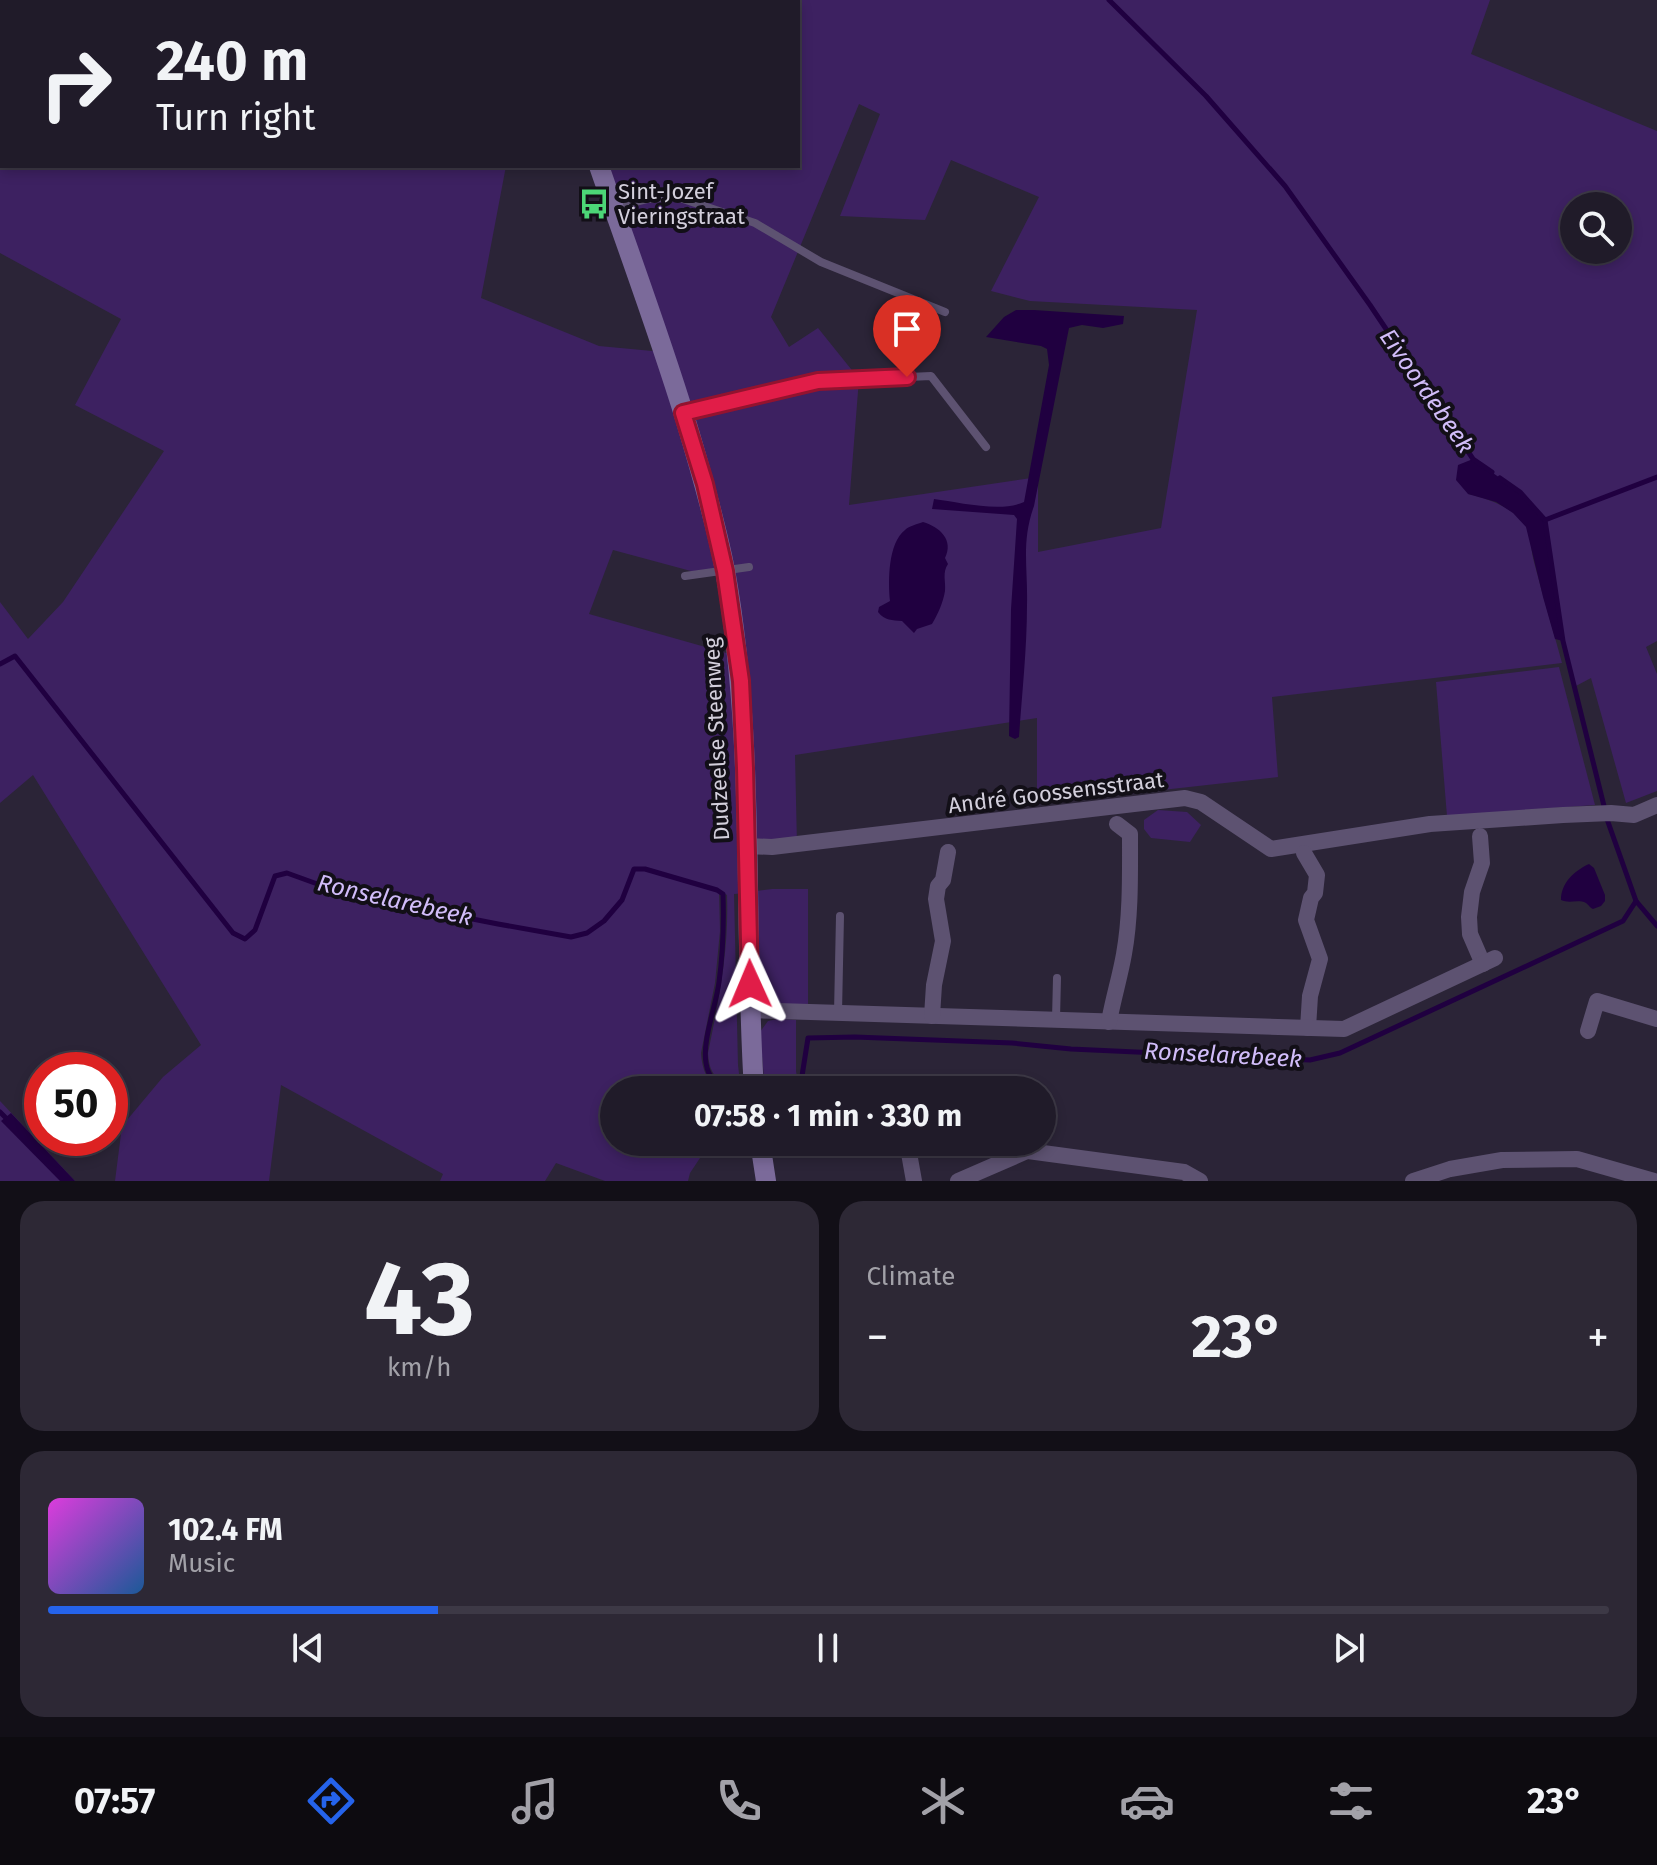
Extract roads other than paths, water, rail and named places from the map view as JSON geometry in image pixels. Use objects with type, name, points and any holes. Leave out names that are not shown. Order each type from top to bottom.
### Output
[{"type":"main road","name":"Dudzeelse Steenweg","points":[[600,168],[683,413],[705,484],[725,571],[741,681],[753,1076]]},
{"type":"main road","points":[[762,1156],[766,1181]]},
{"type":"street","name":"André Goossensstraat","points":[[746,846],[772,847],[1185,798],[1201,802],[1271,849],[1430,824],[1634,815],[1657,805]]},
{"type":"street","name":"André Goossensstraat","points":[[1109,1022],[1124,954],[1129,911],[1130,834],[1117,824]]},
{"type":"street","points":[[750,1010],[1344,1029],[1489,961],[1470,934],[1472,892],[1482,863],[1480,836]]},
{"type":"street","points":[[932,1016],[934,985],[943,941],[936,899],[948,852]]},
{"type":"street","points":[[1304,853],[1317,875],[1306,920],[1320,959],[1310,996],[1308,1028]]},
{"type":"street","points":[[1588,1031],[1597,1001],[1657,1019]]},
{"type":"street","points":[[1056,1155],[1184,1172],[1200,1181]]},
{"type":"street","points":[[910,1156],[914,1181]]},
{"type":"street","points":[[958,1181],[1016,1156]]},
{"type":"street","points":[[1413,1181],[1450,1169],[1502,1160],[1577,1159],[1654,1181]]},
{"type":"lane","points":[[613,208],[647,199],[677,197],[755,223],[821,262],[945,312]]},
{"type":"lane","points":[[683,413],[818,381],[931,376],[986,447]]},
{"type":"lane","points":[[685,576],[749,567]]},
{"type":"lane","points":[[838,1013],[840,916]]},
{"type":"lane","points":[[1056,1020],[1057,978]]},
{"type":"waterway","name":"Eivoordebeek","points":[[1109,0],[1206,96],[1285,186],[1370,305],[1473,459],[1492,472]]},
{"type":"waterway","points":[[1545,520],[1657,477]]},
{"type":"waterway","name":"Eivoordebeek","points":[[1500,478],[1520,492],[1545,520],[1563,641],[1608,822],[1636,901],[1657,926]]},
{"type":"waterway","name":"Ronselarebeek","points":[[0,664],[15,656],[233,933],[245,939],[255,930],[275,876],[287,873],[345,894],[571,937],[587,933],[604,921],[622,900],[634,869],[645,869],[717,890],[723,894],[723,927],[719,982],[705,1054],[711,1076]]},
{"type":"waterway","name":"Ronselarebeek","points":[[802,1076],[808,1038],[1012,1043],[1071,1049],[1310,1060],[1340,1053],[1623,921],[1636,901]]},
{"type":"waterway","points":[[0,1112],[5,1117]]},
{"type":"place","name":"Sint-Jozef Vieringstraat","points":[[594,204]]}]
